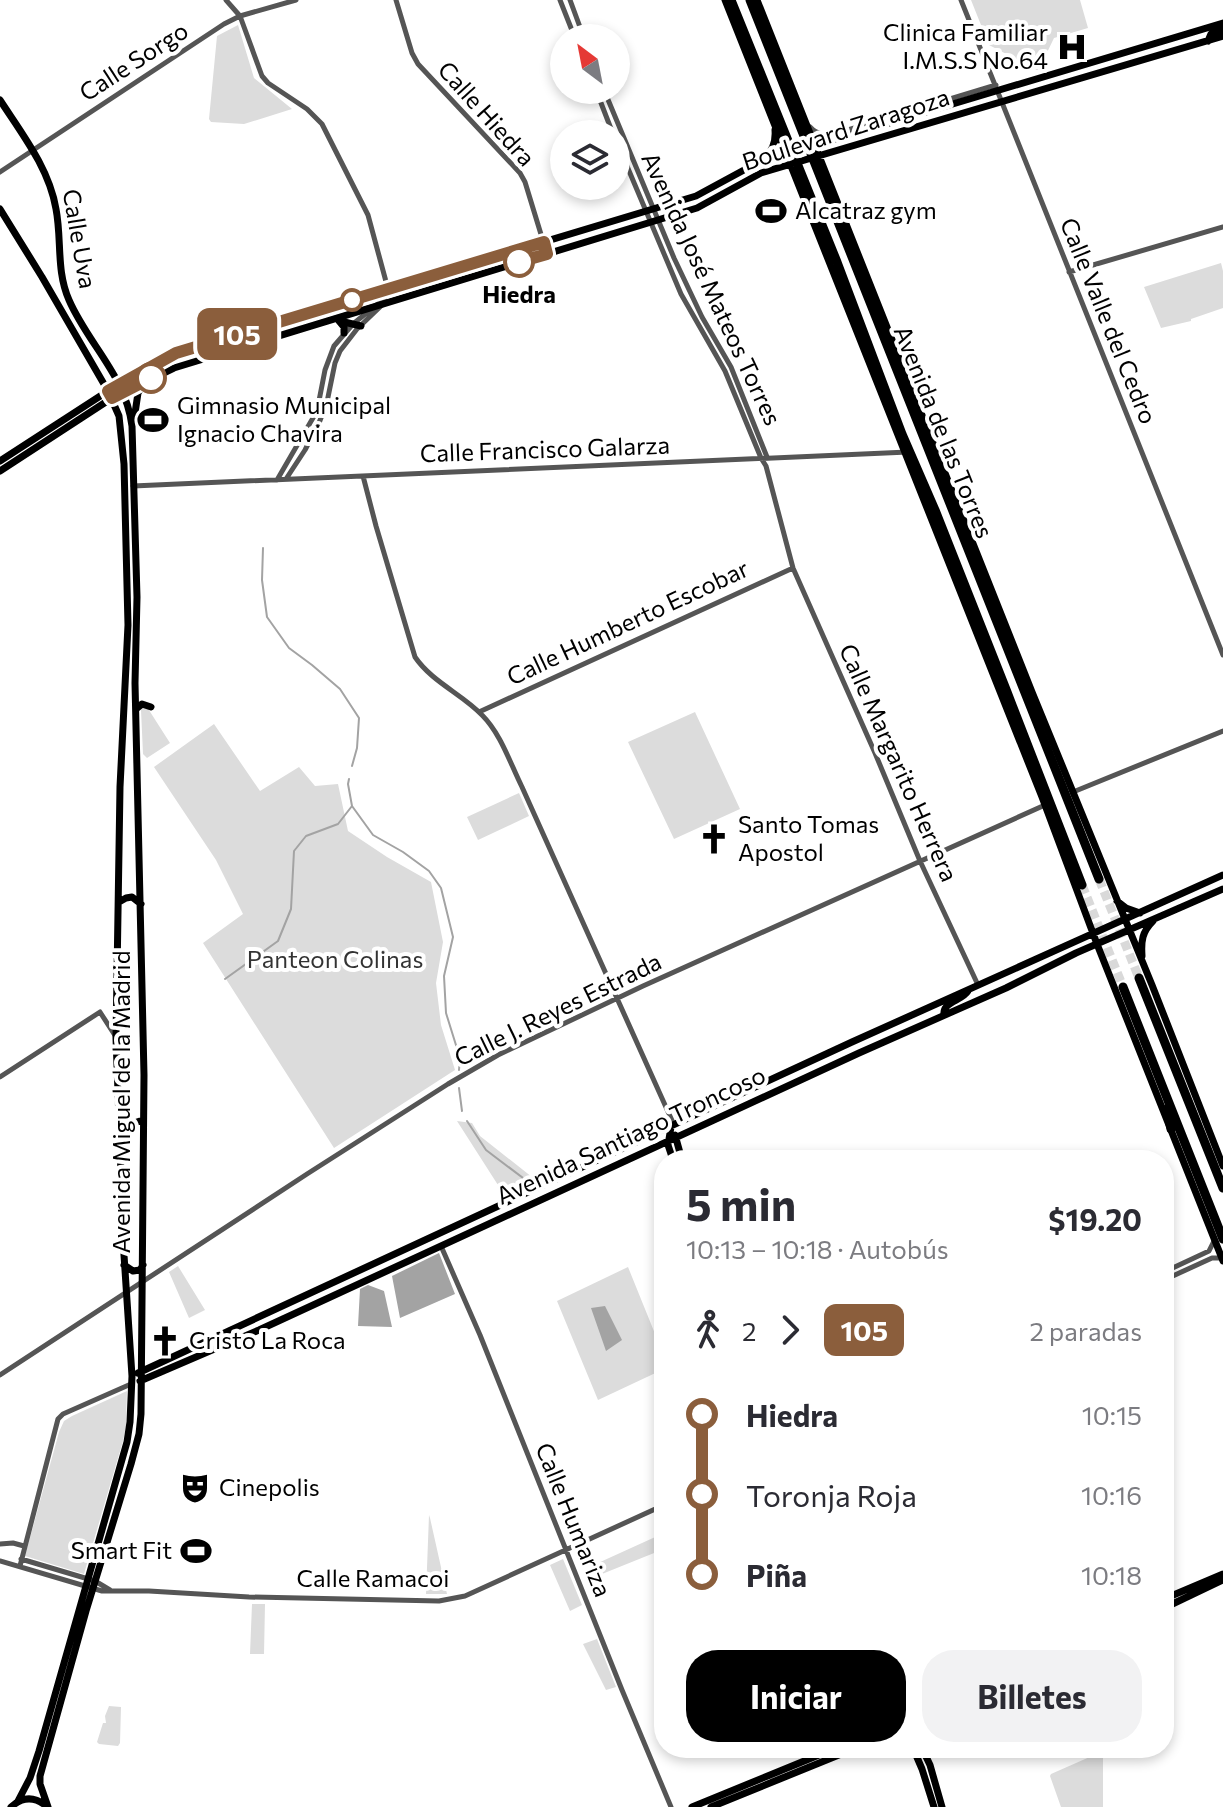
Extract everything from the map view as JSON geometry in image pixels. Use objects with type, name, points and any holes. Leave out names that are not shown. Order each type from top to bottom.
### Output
[{"type":"highway","points":[[728,0],[732,17]]},
{"type":"highway","points":[[728,0],[776,119]]},
{"type":"highway","name":"Avenida de las Torres","points":[[750,0],[1099,879]]},
{"type":"highway","name":"Avenida de las Torres","points":[[776,119],[907,452],[935,510],[1082,885]]},
{"type":"highway","points":[[890,332],[893,357]]},
{"type":"highway","points":[[956,565],[966,572],[975,566]]},
{"type":"highway","points":[[973,606],[981,599],[990,605]]},
{"type":"highway","points":[[1034,715],[1048,732]]},
{"type":"highway","points":[[1037,768],[1043,801]]},
{"type":"highway","points":[[1139,978],[1223,1188]]},
{"type":"highway","name":"Avenida de las Torres","points":[[1123,987],[1218,1239]]},
{"type":"highway","points":[[1132,1033],[1149,1052]]},
{"type":"highway","points":[[1164,1090],[1171,1129]]},
{"type":"main road","name":"Avenida de las Torres","points":[[757,0],[1117,901],[1121,921],[1142,962],[1223,1166]]},
{"type":"main road","name":"Avenida de las Torres","points":[[732,17],[776,119],[786,154],[805,193],[897,435],[907,452],[1132,1033],[1218,1239],[1222,1259]]},
{"type":"main road","name":"Boulevard Zaragoza","points":[[0,471],[93,411],[120,384],[176,353],[696,196],[757,164],[957,99],[1195,31],[1223,26]]},
{"type":"main road","points":[[1195,31],[1208,41],[1211,34],[1223,26]]},
{"type":"main road","name":"Boulevard Zaragoza","points":[[0,461],[95,399],[124,393],[183,365],[706,205],[752,177],[773,170],[1223,36]]},
{"type":"main road","name":"Calle Uva","points":[[0,100],[44,171],[54,199],[58,220],[51,271],[120,384]]},
{"type":"main road","points":[[757,164],[773,149],[776,119]]},
{"type":"main road","points":[[829,180],[826,169],[828,161],[844,148]]},
{"type":"main road","points":[[773,170],[790,175],[805,193]]},
{"type":"main road","points":[[0,209],[51,271]]},
{"type":"main road","name":"Avenida Miguel de la Madrid","points":[[48,1807],[40,1776],[128,1437],[131,1380],[116,1038],[122,723],[128,625],[124,464],[119,418],[51,271]]},
{"type":"main road","points":[[336,320],[357,325]]},
{"type":"main road","points":[[336,320],[344,327],[344,333]]},
{"type":"main road","points":[[107,362],[119,371],[136,375]]},
{"type":"main road","points":[[95,399],[99,388],[98,375]]},
{"type":"main road","points":[[93,411],[106,409],[119,418],[125,413],[131,422],[136,412],[138,393],[145,381]]},
{"type":"main road","name":"Avenida Miguel de la Madrid","points":[[15,1804],[30,1778],[137,1441],[142,1376],[144,1075],[136,709],[137,597],[131,422],[120,384]]},
{"type":"main road","points":[[136,709],[142,704],[151,707]]},
{"type":"main road","name":"Avenida Santiago Troncoso","points":[[155,1370],[672,1124],[1223,875]]},
{"type":"main road","points":[[1191,903],[1191,894],[1206,883]]},
{"type":"main road","name":"Avenida Santiago Troncoso","points":[[155,1370],[212,1351],[1006,988],[1076,953],[1223,889]]},
{"type":"main road","points":[[119,902],[132,897],[141,904]]},
{"type":"main road","points":[[1117,901],[1140,913]]},
{"type":"main road","points":[[1081,939],[1087,917]]},
{"type":"main road","points":[[1142,962],[1141,939],[1157,917]]},
{"type":"main road","points":[[1076,953],[1096,955],[1105,964]]},
{"type":"main road","points":[[1002,975],[1006,988]]},
{"type":"main road","points":[[944,1015],[946,1006],[963,997],[969,989]]},
{"type":"main road","points":[[119,1115],[131,1124],[143,1120]]},
{"type":"main road","points":[[669,1150],[672,1124]]},
{"type":"main road","points":[[652,1136],[672,1139]]},
{"type":"main road","points":[[672,1139],[678,1150]]},
{"type":"main road","points":[[441,1246],[439,1238],[473,1217]]},
{"type":"main road","points":[[143,1265],[140,1270],[125,1269],[128,1281],[143,1281]]},
{"type":"main road","points":[[126,1293],[134,1290],[143,1298]]},
{"type":"main road","points":[[127,1308],[136,1305],[143,1310]]},
{"type":"main road","points":[[212,1351],[212,1344],[238,1332],[242,1326]]},
{"type":"main road","points":[[131,1380],[155,1370]]},
{"type":"main road","points":[[1174,1595],[1223,1574]]},
{"type":"main road","points":[[1174,1603],[1223,1580]]},
{"type":"main road","points":[[692,1807],[812,1758]]},
{"type":"main road","points":[[711,1807],[831,1758]]},
{"type":"main road","points":[[917,1758],[934,1807]]},
{"type":"main road","points":[[927,1758],[942,1807]]},
{"type":"main road","points":[[15,1804],[34,1799],[48,1807]]},
{"type":"street","points":[[226,0],[240,16],[262,76],[310,111],[322,124],[368,215],[387,288],[380,304],[344,333],[330,353],[317,411],[277,480]]},
{"type":"street","name":"Calle Sorgo","points":[[0,172],[224,24],[240,16],[296,0]]},
{"type":"street","name":"Calle Hiedra","points":[[396,0],[418,64],[520,173],[547,254]]},
{"type":"street","points":[[560,0],[569,24]]},
{"type":"street","points":[[570,0],[579,24]]},
{"type":"street","name":"Calle Valle del Cedro","points":[[961,0],[1223,655]]},
{"type":"street","name":"Avenida José Mateos Torres","points":[[609,104],[681,294],[734,383],[766,466]]},
{"type":"street","points":[[807,124],[825,135],[904,116]]},
{"type":"street","name":"Avenida José Mateos Torres","points":[[630,170],[649,210]]},
{"type":"street","points":[[1069,272],[1223,227]]},
{"type":"street","points":[[286,479],[322,417],[338,356],[357,325]]},
{"type":"street","name":"Calle Francisco Galarza","points":[[133,486],[907,452]]},
{"type":"street","name":"Calle Margarito Herrera","points":[[766,466],[793,568],[920,861],[978,985]]},
{"type":"street","points":[[363,476],[415,657],[491,725],[672,1124]]},
{"type":"street","name":"Calle Humberto Escobar","points":[[479,712],[793,568]]},
{"type":"street","points":[[1072,792],[1223,731]]},
{"type":"street","name":"Calle J. Reyes Estrada","points":[[0,1375],[466,1073],[527,1040],[920,861],[1043,801]]},
{"type":"street","points":[[0,1076],[100,1012],[116,1038]]},
{"type":"street","points":[[1174,1267],[1209,1251],[1218,1239]]},
{"type":"street","name":"Calle Humariza","points":[[441,1246],[671,1807]]},
{"type":"street","points":[[1209,1251],[1212,1258]]},
{"type":"street","points":[[1174,1275],[1212,1258],[1222,1259]]},
{"type":"street","points":[[20,1562],[60,1417],[131,1380]]},
{"type":"street","name":"Calle Ramacoi","points":[[0,1561],[20,1562],[112,1590],[439,1601],[465,1596],[654,1510]]},
{"type":"street","points":[[0,1544],[24,1546]]},
{"type":"green space","points":[[971,0],[1080,0],[1088,28],[1054,38],[1041,68],[1037,70],[989,45]]},
{"type":"green space","points":[[238,25],[254,78],[292,109],[244,124],[211,122],[217,36]]},
{"type":"green space","points":[[1221,263],[1223,308],[1191,321],[1161,328],[1144,287]]},
{"type":"green space","points":[[143,706],[147,707],[170,743],[147,758],[143,754]]},
{"type":"green space","points":[[695,712],[740,809],[674,839],[628,742]]},
{"type":"green space","name":"Panteon Colinas","points":[[214,724],[260,791],[299,767],[315,786],[338,784],[348,831],[431,882],[443,942],[436,983],[441,1025],[455,1070],[334,1148],[203,943],[243,914],[216,860],[154,767]]},
{"type":"green space","points":[[519,793],[529,816],[478,840],[467,817]]},
{"type":"green space","points":[[457,1121],[472,1123],[480,1136],[537,1181],[505,1196]]},
{"type":"green space","points":[[178,1266],[205,1310],[189,1318],[169,1272]]},
{"type":"green space","points":[[628,1267],[654,1331],[654,1374],[598,1400],[557,1301]]},
{"type":"green space","points":[[127,1391],[123,1441],[84,1574],[25,1556],[64,1421]]},
{"type":"green space","points":[[429,1515],[430,1518],[447,1594],[426,1594]]},
{"type":"green space","points":[[654,1538],[654,1553],[602,1574],[598,1563]]},
{"type":"green space","points":[[563,1559],[582,1605],[570,1611],[550,1565]]},
{"type":"green space","points":[[252,1604],[265,1604],[264,1654],[250,1654]]},
{"type":"green space","points":[[597,1639],[616,1687],[606,1690],[583,1644]]},
{"type":"green space","points":[[109,1706],[121,1707],[118,1746],[97,1742],[103,1723],[106,1723]]},
{"type":"green space","points":[[1087,1758],[1103,1758],[1103,1807],[1061,1807],[1051,1774]]},
{"type":"shaded area","points":[[439,1253],[455,1294],[400,1318],[392,1276]]},
{"type":"shaded area","points":[[368,1285],[384,1291],[392,1327],[358,1326],[360,1289]]},
{"type":"shaded area","points":[[605,1306],[622,1340],[606,1351],[591,1308]]},
{"type":"waterway","points":[[263,548],[262,580],[267,617],[289,648],[340,689],[359,718],[352,766]]},
{"type":"waterway","points":[[349,779],[352,806],[373,835],[429,871],[441,888],[453,937],[444,976],[446,1013],[460,1058],[459,1070]]},
{"type":"waterway","points":[[225,979],[278,941],[291,909],[294,851],[306,836],[338,824],[352,806]]},
{"type":"waterway","points":[[459,1088],[462,1111]]},
{"type":"waterway","points":[[467,1121],[486,1150],[531,1184]]},
{"type":"tunnel","points":[[1099,879],[1139,978]]},
{"type":"tunnel","points":[[1082,885],[1123,987]]},
{"type":"bus line","name":"105","points":[[151,378],[112,398],[108,391],[176,353],[544,242],[547,254],[519,262]]},
{"type":"place","name":"Clinica Familiar I.M.S.S No.64","points":[[1072,47]]},
{"type":"place","name":"Alcatraz gym","points":[[771,211]]},
{"type":"place","name":"Hiedra","points":[[519,262]]},
{"type":"place","name":"Gimnasio Municipal Ignacio Chavira","points":[[153,420]]},
{"type":"place","name":"Santo Tomas Apostol","points":[[714,839]]},
{"type":"place","name":"Cristo La Roca","points":[[165,1341]]},
{"type":"place","name":"Cinepolis","points":[[195,1488]]},
{"type":"place","name":"Smart Fit","points":[[196,1551]]}]
